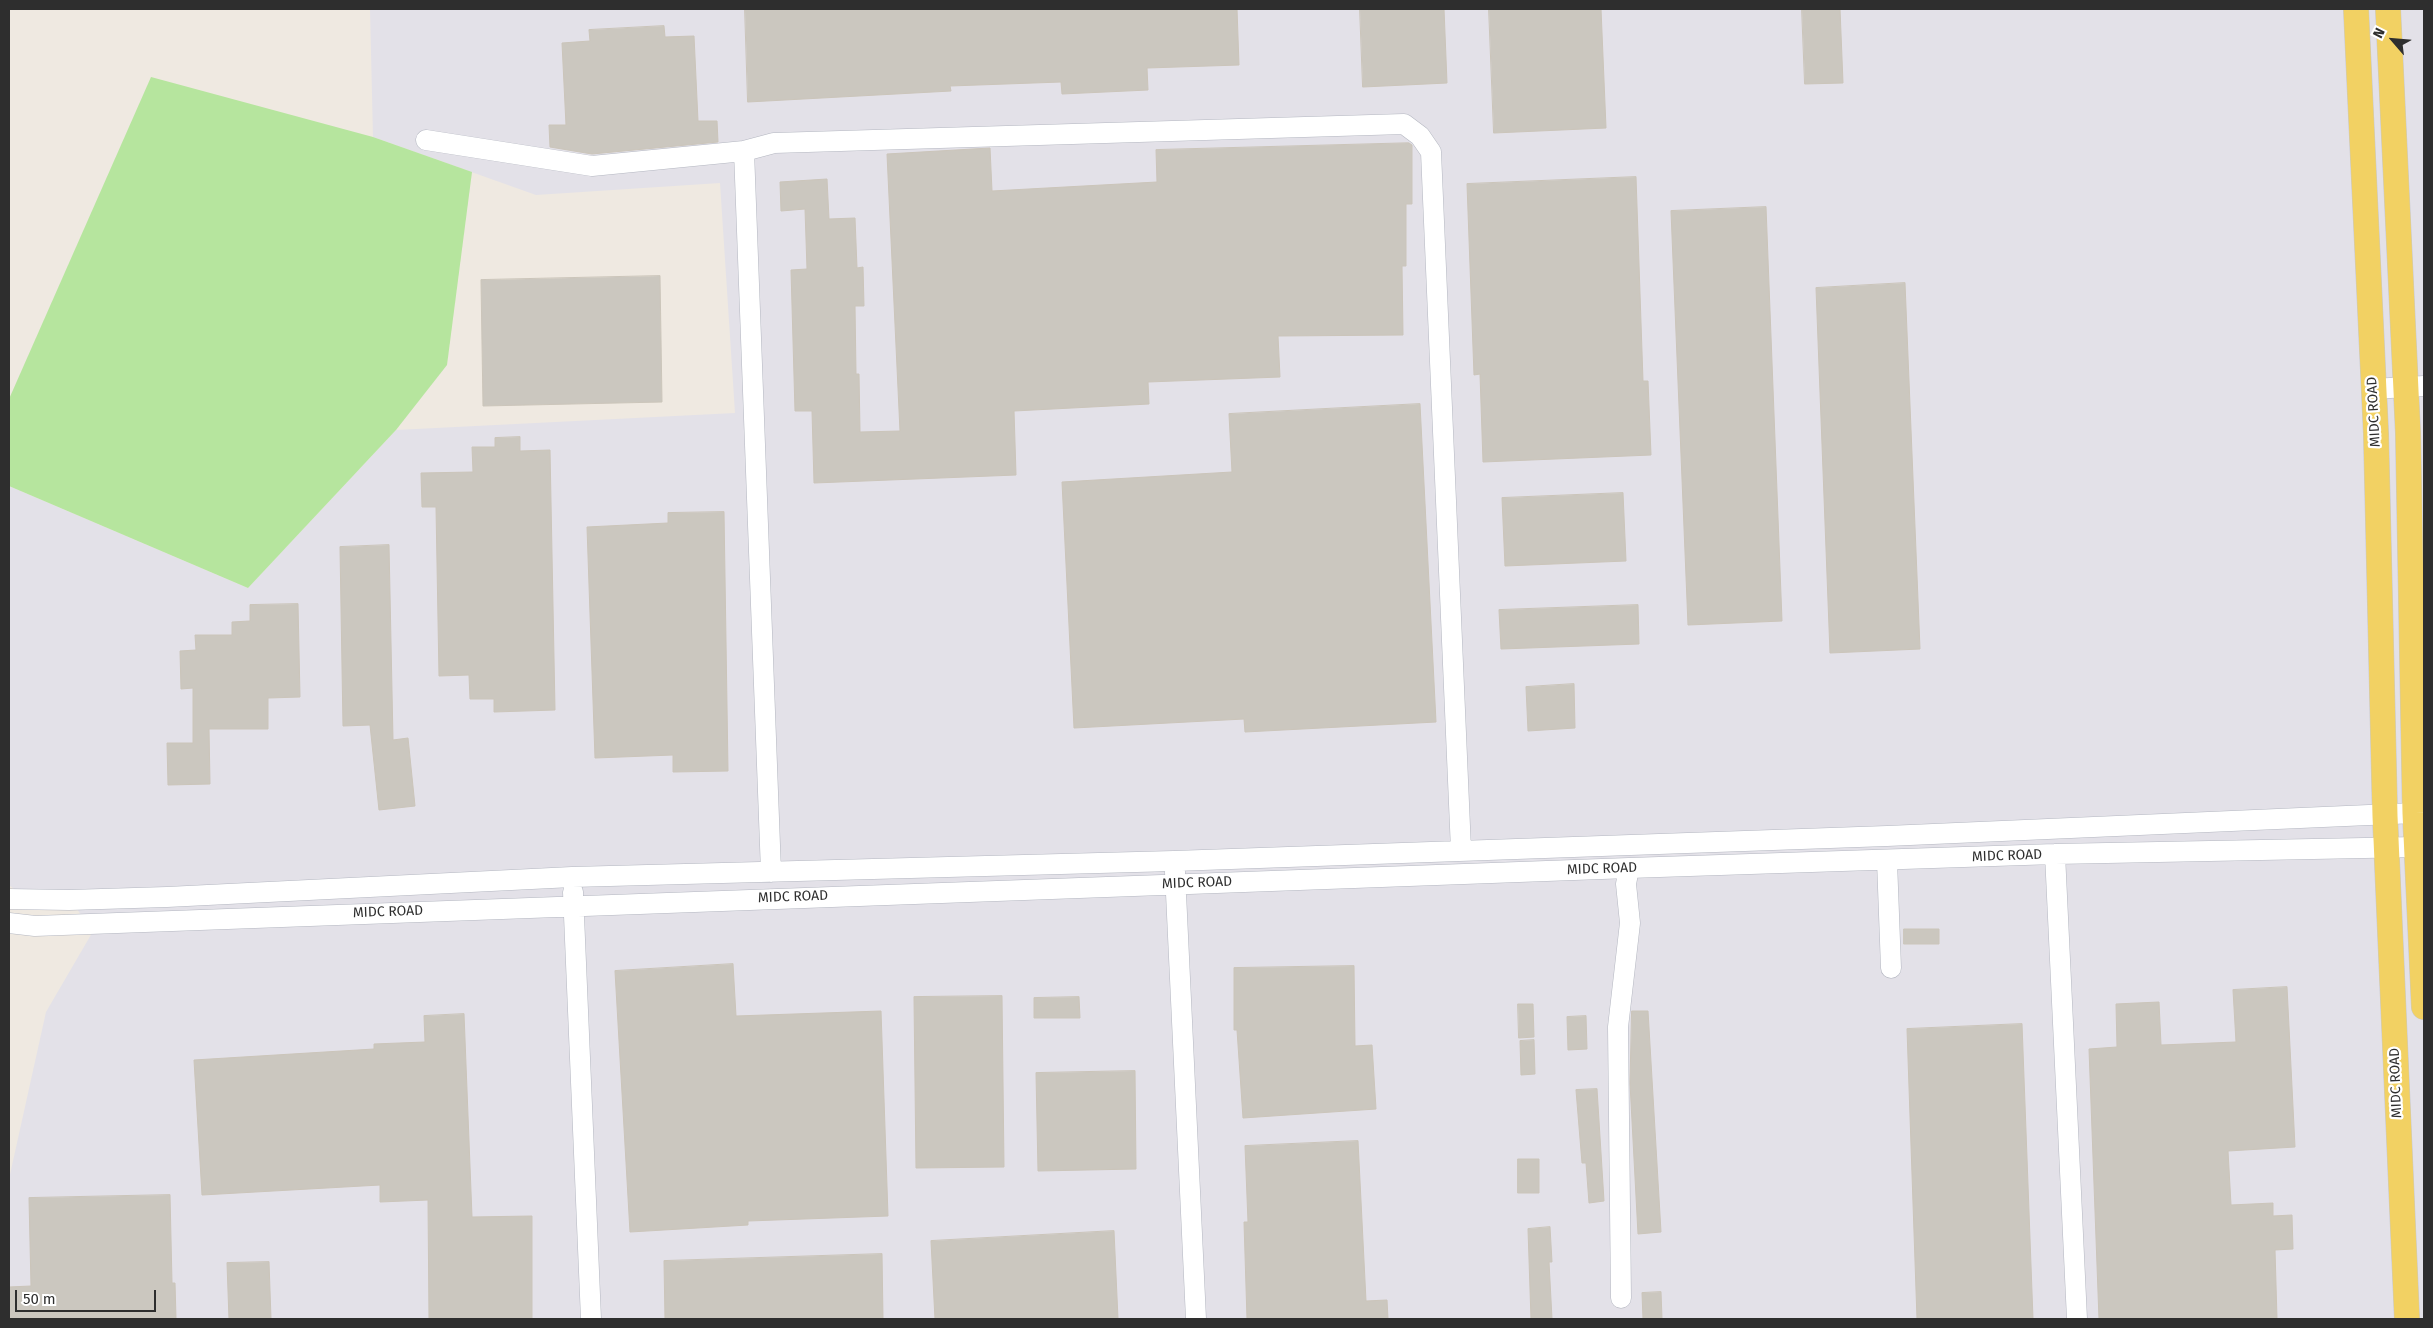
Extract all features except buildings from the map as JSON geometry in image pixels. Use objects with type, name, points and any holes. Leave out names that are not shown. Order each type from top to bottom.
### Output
[{"type":"main road","name":"MIDC ROAD","points":[[2356,9],[2373,389],[2386,848],[2407,1319]]},
{"type":"main road","points":[[2388,9],[2415,387],[2419,672],[2415,813],[2424,1007]]},
{"type":"street","points":[[426,140],[592,166],[744,151],[774,143],[1404,124],[1420,136],[1431,152],[1461,850]]},
{"type":"street","points":[[744,151],[772,872]]},
{"type":"street","points":[[2373,389],[2415,387]]},
{"type":"street","name":"MIDC ROAD","points":[[9,899],[167,898],[572,877],[1174,861],[1887,836],[2385,816],[2415,813]]},
{"type":"street","name":"MIDC ROAD","points":[[9,923],[35,926],[573,905],[2055,854],[2416,847]]},
{"type":"street","points":[[2055,854],[2077,1319]]},
{"type":"street","points":[[1887,860],[1892,968]]},
{"type":"street","points":[[1174,861],[1196,1319]]},
{"type":"street","points":[[1620,1298],[1618,1027],[1630,923],[1626,884],[1629,868]]},
{"type":"street","points":[[572,877],[591,1319]]},
{"type":"shaded area","points":[[370,9],[2424,9],[2424,1319],[9,1319],[9,1179],[46,1012],[92,933],[66,891],[19,893],[9,885],[9,486],[248,588],[396,430],[735,413],[720,183],[536,195],[373,137]]},
{"type":"green space","points":[[151,77],[373,137],[472,172],[447,365],[396,430],[248,588],[9,486],[9,399]]}]
